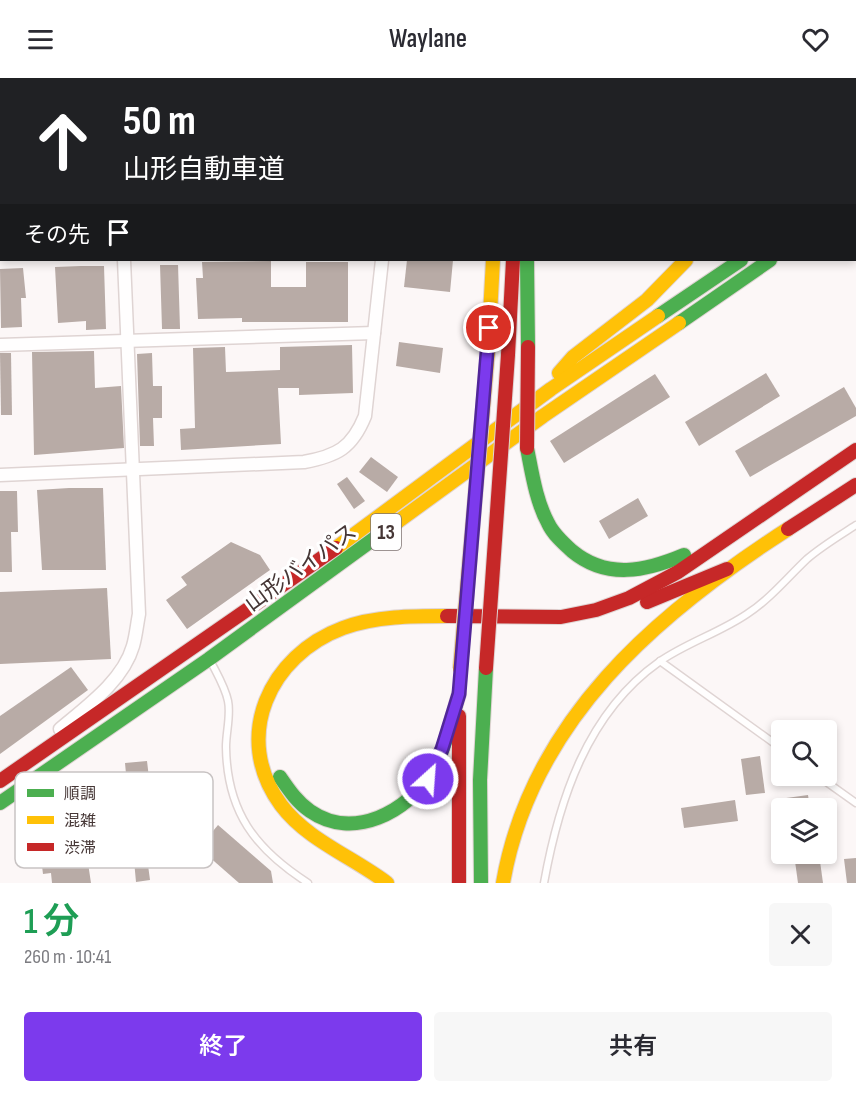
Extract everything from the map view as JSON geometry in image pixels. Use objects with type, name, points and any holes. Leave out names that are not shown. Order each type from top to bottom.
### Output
[{"type":"highway","points":[[459,883],[460,669],[488,351],[493,261]]},
{"type":"highway","points":[[481,883],[480,780],[513,261]]},
{"type":"highway","points":[[527,261],[527,448],[546,521],[554,534],[589,564],[624,572],[649,570],[739,529]]},
{"type":"highway","points":[[551,389],[561,370],[573,357],[646,300],[685,261]]},
{"type":"highway","name":"山形バイパス","points":[[0,781],[283,587],[551,389],[740,261]]},
{"type":"highway","name":"山形バイパス","points":[[45,772],[209,659],[573,397],[769,261]]},
{"type":"highway","points":[[573,397],[673,338],[787,261]]},
{"type":"highway","points":[[387,883],[369,868],[302,828],[287,813],[273,792],[263,770],[259,719],[268,691],[281,669],[318,639],[346,625],[372,620],[441,616],[546,618],[612,605],[646,591],[684,568],[856,450]]},
{"type":"highway","points":[[503,883],[516,830],[534,779],[584,701],[614,664],[642,636],[727,569],[856,485]]},
{"type":"highway","points":[[459,694],[442,749],[428,779],[402,808],[364,823],[344,825],[327,821],[302,807],[288,792],[280,777],[274,758],[272,738],[280,696],[301,667],[330,645],[386,629],[522,629],[586,621],[642,604],[727,569]]},
{"type":"highway","name":"山形バイパス","points":[[0,803],[15,793]]},
{"type":"street","points":[[0,776],[92,703],[117,676],[133,648],[139,614],[131,469],[124,261]]},
{"type":"street","points":[[0,475],[304,462],[326,458],[341,450],[357,436],[364,416],[382,261]]},
{"type":"street","points":[[0,345],[374,333]]},
{"type":"lane","points":[[544,883],[566,797],[589,741],[608,709],[636,680],[660,661],[745,616],[768,598],[809,557],[856,525]]},
{"type":"lane","points":[[209,659],[228,702],[227,768],[230,790],[240,816],[273,858],[308,883]]},
{"type":"lane","points":[[660,661],[771,741]]},
{"type":"lane","points":[[833,786],[856,803]]},
{"type":"building","points":[[271,261],[271,287],[306,287],[306,262],[348,262],[348,322],[242,322],[242,318],[198,319],[196,278],[203,278],[202,262]]},
{"type":"building","points":[[407,261],[453,261],[450,292],[404,287]]},
{"type":"building","points":[[160,265],[178,265],[180,329],[162,329]]},
{"type":"building","points":[[104,266],[106,329],[86,330],[86,321],[58,323],[55,267]]},
{"type":"building","points":[[23,268],[26,298],[21,298],[22,327],[1,328],[0,269]]},
{"type":"building","points":[[399,342],[443,348],[440,373],[396,366]]},
{"type":"building","points":[[352,345],[353,393],[299,395],[299,388],[278,388],[281,444],[181,450],[180,429],[195,428],[193,348],[225,347],[226,372],[280,370],[280,347]]},
{"type":"building","points":[[94,351],[95,388],[121,386],[124,448],[34,455],[32,352]]},
{"type":"building","points":[[0,353],[11,353],[12,415],[1,415]]},
{"type":"building","points":[[152,353],[153,386],[162,386],[162,418],[153,418],[154,446],[140,446],[137,354]]},
{"type":"building","points":[[766,373],[780,396],[699,446],[685,422]]},
{"type":"building","points":[[655,374],[670,397],[564,463],[550,441]]},
{"type":"building","points":[[844,387],[856,408],[856,416],[750,477],[735,451]]},
{"type":"building","points":[[371,457],[398,477],[387,492],[359,472]]},
{"type":"building","points":[[347,477],[365,501],[354,509],[337,484]]},
{"type":"building","points":[[103,488],[106,570],[42,570],[37,490]]},
{"type":"building","points":[[0,491],[17,491],[18,532],[11,532],[12,572],[0,572]]},
{"type":"building","points":[[638,498],[648,516],[609,539],[599,521]]},
{"type":"building","points":[[231,542],[260,555],[270,570],[187,629],[166,600],[187,585],[181,577]]},
{"type":"building","points":[[107,588],[111,659],[0,664],[0,592]]},
{"type":"building","points":[[71,667],[88,690],[0,754],[0,716]]},
{"type":"building","points":[[760,756],[765,793],[746,795],[741,759]]},
{"type":"building","points":[[147,761],[148,772],[126,772],[125,763]]},
{"type":"building","points":[[808,795],[808,798],[786,798]]},
{"type":"building","points":[[735,800],[738,821],[684,828],[681,808]]},
{"type":"building","points":[[218,825],[271,871],[273,883],[239,883],[213,860],[213,831]]},
{"type":"building","points":[[856,858],[856,883],[847,883],[844,859]]},
{"type":"building","points":[[795,864],[820,864],[823,883],[798,883]]},
{"type":"building","points":[[42,868],[89,868],[91,883],[52,883],[51,873],[43,874]]},
{"type":"building","points":[[135,868],[148,868],[150,880],[136,882]]},
{"type":"traffic: fast","points":[[527,261],[528,347]]},
{"type":"traffic: fast","points":[[658,316],[740,261]]},
{"type":"traffic: fast","points":[[679,323],[769,261]]},
{"type":"traffic: fast","points":[[527,448],[537,496],[548,523],[562,542],[585,560],[599,566],[627,570],[655,565],[684,555]]},
{"type":"traffic: fast","points":[[45,772],[209,659],[397,522]]},
{"type":"traffic: fast","points":[[481,883],[480,780],[486,668]]},
{"type":"traffic: fast","points":[[280,777],[301,804],[327,820],[344,823],[378,818],[409,799],[432,772],[445,744],[459,694]]},
{"type":"traffic: fast","points":[[0,803],[15,793]]},
{"type":"traffic: slow","points":[[488,351],[493,261]]},
{"type":"traffic: slow","points":[[559,373],[573,357],[647,300],[685,261]]},
{"type":"traffic: slow","points":[[336,548],[551,389],[658,316]]},
{"type":"traffic: slow","points":[[397,522],[543,416],[679,323]]},
{"type":"traffic: slow","points":[[460,669],[488,351]]},
{"type":"traffic: slow","points":[[503,883],[518,825],[541,771],[571,722],[606,677],[647,636],[692,597],[788,529]]},
{"type":"traffic: slow","points":[[387,883],[317,838],[281,805],[266,779],[259,752],[259,726],[266,701],[278,678],[295,657],[317,641],[343,628],[368,621],[447,616]]},
{"type":"traffic: jam","points":[[508,355],[513,261]]},
{"type":"traffic: jam","points":[[527,448],[528,347]]},
{"type":"traffic: jam","points":[[486,668],[508,355]]},
{"type":"traffic: jam","points":[[447,616],[561,617],[596,610],[629,598],[678,572],[856,450]]},
{"type":"traffic: jam","points":[[788,529],[856,485]]},
{"type":"traffic: jam","points":[[0,781],[336,548]]},
{"type":"traffic: jam","points":[[647,602],[727,569]]},
{"type":"traffic: jam","points":[[459,716],[459,883]]},
{"type":"route","points":[[428,779],[442,749],[459,694],[489,328]]}]
